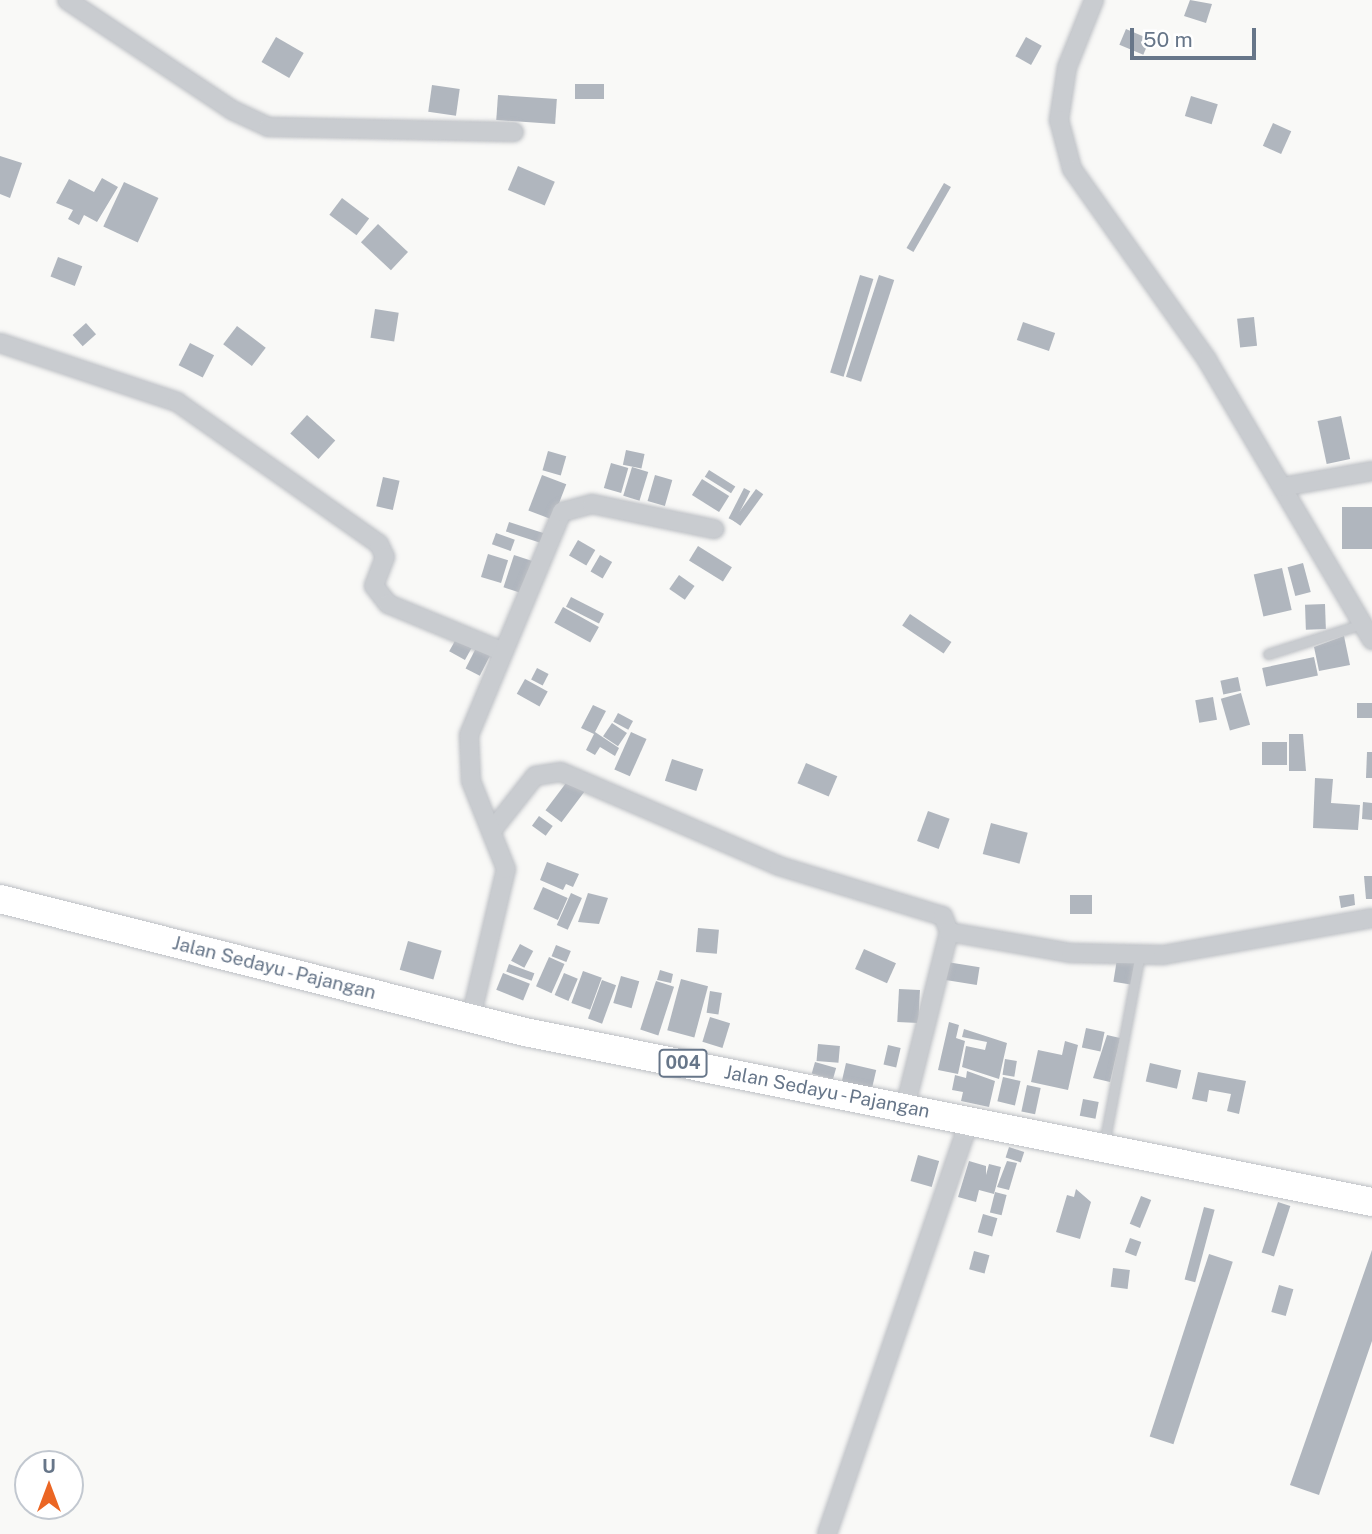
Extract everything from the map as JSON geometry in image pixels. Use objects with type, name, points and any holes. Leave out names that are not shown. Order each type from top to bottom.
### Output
[{"type":"main road","name":"Jalan Sedayu - Pajangan","points":[[0,899],[471,1017],[1103,1149],[1372,1202]]},
{"type":"street","points":[[67,0],[232,110],[268,127],[514,132]]},
{"type":"street","points":[[1094,0],[1067,66],[1062,145],[1072,169],[1207,360],[1372,640]]},
{"type":"street","points":[[0,344],[177,402],[379,544],[385,557],[374,586],[388,604],[499,650]]},
{"type":"street","points":[[1282,487],[1372,471]]},
{"type":"street","points":[[471,1017],[506,877],[494,828],[466,761],[472,724],[499,650],[569,507],[592,504],[713,529]]},
{"type":"street","points":[[494,828],[535,776],[561,772],[779,866],[943,916],[949,932],[905,1107]]},
{"type":"street","points":[[949,932],[1071,953],[1140,954],[1372,918]]},
{"type":"street","points":[[827,1534],[969,1121]]},
{"type":"lane","points":[[1268,654],[1362,624]]},
{"type":"lane","points":[[1103,1149],[1140,954]]},
{"type":"building","points":[[1190,0],[1212,4],[1206,23],[1184,16]]},
{"type":"building","points":[[1126,29],[1150,39],[1143,55],[1119,45]]},
{"type":"building","points":[[276,37],[304,53],[289,78],[262,62]]},
{"type":"building","points":[[1026,37],[1042,46],[1031,65],[1015,56]]},
{"type":"building","points":[[575,84],[604,84],[604,99],[575,99]]},
{"type":"building","points":[[432,85],[460,89],[456,116],[428,112]]},
{"type":"building","points":[[498,95],[557,99],[555,124],[496,120]]},
{"type":"building","points":[[1191,96],[1218,104],[1212,124],[1185,116]]},
{"type":"building","points":[[1273,123],[1291,131],[1281,154],[1263,146]]},
{"type":"building","points":[[0,156],[22,163],[10,198],[0,194]]},
{"type":"building","points":[[518,166],[555,182],[545,206],[508,190]]},
{"type":"building","points":[[102,178],[118,187],[97,222],[84,215],[79,225],[68,219],[73,210],[56,203],[69,179],[94,192]]},
{"type":"building","points":[[124,182],[158,198],[138,242],[103,226]]},
{"type":"building","points":[[944,183],[951,187],[913,252],[906,248]]},
{"type":"building","points":[[342,198],[369,218],[357,235],[329,215]]},
{"type":"building","points":[[378,224],[408,252],[391,270],[361,242]]},
{"type":"building","points":[[58,257],[82,266],[75,286],[50,277]]},
{"type":"building","points":[[860,275],[873,279],[844,377],[830,373]]},
{"type":"building","points":[[879,275],[894,280],[861,382],[846,377]]},
{"type":"building","points":[[375,309],[399,313],[394,341],[370,338]]},
{"type":"building","points":[[1254,317],[1257,346],[1240,348],[1237,319]]},
{"type":"building","points":[[1023,322],[1055,333],[1049,351],[1017,340]]},
{"type":"building","points":[[86,323],[96,334],[83,346],[73,335]]},
{"type":"building","points":[[237,326],[266,348],[252,366],[223,344]]},
{"type":"building","points":[[190,343],[214,355],[203,378],[179,365]]},
{"type":"building","points":[[307,415],[335,440],[319,459],[290,434]]},
{"type":"building","points":[[1341,416],[1350,459],[1327,464],[1318,421]]},
{"type":"building","points":[[626,450],[645,454],[641,469],[623,465]]},
{"type":"building","points":[[548,451],[566,456],[561,475],[542,470]]},
{"type":"building","points":[[611,463],[628,468],[621,493],[604,488]]},
{"type":"building","points":[[632,467],[648,472],[639,501],[623,496]]},
{"type":"building","points":[[709,470],[735,486],[731,493],[705,477]]},
{"type":"building","points":[[542,475],[566,484],[553,520],[528,510]]},
{"type":"building","points":[[655,475],[672,480],[665,506],[648,501]]},
{"type":"building","points":[[383,477],[400,481],[393,510],[376,506]]},
{"type":"building","points":[[702,479],[729,496],[719,512],[692,495]]},
{"type":"building","points":[[744,488],[750,491],[735,521],[729,518]]},
{"type":"building","points":[[756,489],[763,494],[740,526],[733,521]]},
{"type":"building","points":[[1342,507],[1372,507],[1372,549],[1342,549]]},
{"type":"building","points":[[509,522],[543,533],[540,543],[506,532]]},
{"type":"building","points":[[496,533],[515,540],[511,551],[492,544]]},
{"type":"building","points":[[578,540],[595,550],[586,566],[569,556]]},
{"type":"building","points":[[698,546],[732,567],[723,582],[689,560]]},
{"type":"building","points":[[488,554],[508,560],[501,583],[481,577]]},
{"type":"building","points":[[514,555],[533,561],[523,594],[503,587]]},
{"type":"building","points":[[600,555],[612,562],[603,578],[590,571]]},
{"type":"building","points":[[1303,563],[1311,592],[1295,596],[1288,567]]},
{"type":"building","points":[[1282,568],[1292,610],[1263,616],[1254,575]]},
{"type":"building","points":[[679,575],[695,586],[685,600],[669,589]]},
{"type":"building","points":[[571,597],[604,614],[599,624],[566,607]]},
{"type":"building","points":[[1325,604],[1326,629],[1306,630],[1305,605]]},
{"type":"building","points":[[563,607],[599,627],[590,643],[554,623]]},
{"type":"building","points":[[910,614],[951,642],[944,654],[902,626]]},
{"type":"building","points":[[1344,636],[1350,665],[1319,671],[1314,647]]},
{"type":"building","points":[[456,639],[472,648],[465,660],[449,651]]},
{"type":"building","points":[[476,648],[490,655],[480,676],[466,668]]},
{"type":"building","points":[[1314,657],[1318,676],[1266,687],[1262,668]]},
{"type":"building","points":[[537,668],[549,674],[543,685],[531,680]]},
{"type":"building","points":[[1238,677],[1241,691],[1223,694],[1220,681]]},
{"type":"building","points":[[525,679],[548,692],[539,706],[517,694]]},
{"type":"building","points":[[1241,693],[1250,725],[1230,731],[1221,699]]},
{"type":"building","points":[[1213,697],[1217,720],[1199,723],[1195,700]]},
{"type":"building","points":[[1357,703],[1372,703],[1372,718],[1357,718]]},
{"type":"building","points":[[593,705],[606,711],[595,732],[619,748],[615,756],[600,747],[595,755],[586,750],[594,734],[581,728]]},
{"type":"building","points":[[618,713],[633,721],[628,730],[613,722]]},
{"type":"building","points":[[612,723],[627,733],[618,746],[603,736]]},
{"type":"building","points":[[631,732],[647,739],[630,776],[614,769]]},
{"type":"building","points":[[1289,734],[1303,734],[1306,771],[1289,771]]},
{"type":"building","points":[[1262,742],[1287,742],[1287,765],[1262,765]]},
{"type":"building","points":[[1367,752],[1372,752],[1372,778],[1366,778]]},
{"type":"building","points":[[672,759],[703,769],[696,791],[665,781]]},
{"type":"building","points":[[806,763],[837,776],[829,797],[797,783]]},
{"type":"building","points":[[1315,778],[1333,779],[1331,803],[1360,805],[1358,830],[1313,828]]},
{"type":"building","points":[[569,779],[585,791],[562,822],[546,810]]},
{"type":"building","points":[[1363,802],[1372,803],[1372,820],[1362,819]]},
{"type":"building","points":[[928,811],[950,819],[939,849],[917,841]]},
{"type":"building","points":[[539,816],[553,826],[546,836],[532,826]]},
{"type":"building","points":[[991,823],[1028,833],[1019,864],[983,854]]},
{"type":"building","points":[[547,862],[579,874],[573,887],[566,884],[563,890],[540,880]]},
{"type":"building","points":[[1364,876],[1372,876],[1372,899],[1366,899]]},
{"type":"building","points":[[543,887],[568,898],[558,920],[533,909]]},
{"type":"building","points":[[571,893],[582,898],[568,930],[557,925]]},
{"type":"building","points":[[588,893],[608,898],[599,924],[578,922]]},
{"type":"building","points":[[1354,894],[1355,905],[1341,908],[1339,896]]},
{"type":"building","points":[[1070,895],[1092,895],[1092,914],[1070,914]]},
{"type":"building","points":[[698,928],[719,930],[717,954],[696,952]]},
{"type":"building","points":[[408,941],[442,951],[433,979],[400,970]]},
{"type":"building","points":[[520,944],[533,951],[524,968],[511,961]]},
{"type":"building","points":[[556,945],[571,951],[566,962],[552,956]]},
{"type":"building","points":[[864,949],[896,963],[887,983],[855,969]]},
{"type":"building","points":[[549,957],[565,964],[552,993],[536,986]]},
{"type":"building","points":[[1117,959],[1136,962],[1132,985],[1113,982]]},
{"type":"building","points":[[947,962],[980,967],[977,985],[944,980]]},
{"type":"building","points":[[509,964],[534,973],[532,981],[506,972]]},
{"type":"building","points":[[660,970],[673,974],[671,983],[657,980]]},
{"type":"building","points":[[583,971],[602,978],[590,1010],[571,1003]]},
{"type":"building","points":[[503,973],[530,984],[523,1001],[496,990]]},
{"type":"building","points":[[564,973],[578,979],[568,1001],[555,995]]},
{"type":"building","points":[[621,976],[639,981],[632,1008],[613,1003]]},
{"type":"building","points":[[681,979],[708,986],[694,1037],[667,1030]]},
{"type":"building","points":[[602,980],[616,985],[602,1024],[588,1019]]},
{"type":"building","points":[[656,981],[674,987],[658,1035],[640,1030]]},
{"type":"building","points":[[899,989],[920,990],[918,1023],[897,1022]]},
{"type":"building","points":[[710,991],[722,993],[718,1015],[707,1013]]},
{"type":"building","points":[[710,1017],[730,1023],[722,1048],[702,1042]]},
{"type":"building","points":[[949,1022],[959,1025],[956,1038],[965,1041],[958,1074],[938,1070]]},
{"type":"building","points":[[1086,1028],[1105,1032],[1100,1052],[1082,1048]]},
{"type":"building","points":[[964,1029],[1007,1043],[999,1079],[962,1067],[966,1046],[985,1050],[987,1042],[962,1037]]},
{"type":"building","points":[[1107,1035],[1120,1038],[1110,1082],[1093,1078]]},
{"type":"building","points":[[1065,1041],[1078,1045],[1068,1090],[1031,1082],[1038,1050],[1062,1055]]},
{"type":"building","points":[[818,1044],[840,1046],[838,1063],[817,1061]]},
{"type":"building","points":[[888,1045],[901,1048],[896,1067],[884,1064]]},
{"type":"building","points":[[1005,1059],[1017,1061],[1014,1077],[1002,1075]]},
{"type":"building","points":[[815,1062],[836,1068],[833,1080],[812,1074]]},
{"type":"building","points":[[846,1063],[876,1070],[872,1089],[842,1082]]},
{"type":"building","points":[[1150,1063],[1181,1070],[1177,1089],[1146,1082]]},
{"type":"building","points":[[967,1071],[995,1081],[989,1107],[961,1101],[963,1092],[952,1090],[955,1075],[966,1078]]},
{"type":"building","points":[[1198,1072],[1246,1081],[1239,1114],[1227,1111],[1231,1094],[1209,1090],[1207,1102],[1192,1099]]},
{"type":"building","points":[[1003,1077],[1021,1081],[1015,1105],[997,1101]]},
{"type":"building","points":[[1027,1085],[1041,1088],[1035,1114],[1021,1111]]},
{"type":"building","points":[[1083,1099],[1099,1102],[1095,1119],[1080,1116]]},
{"type":"building","points":[[1009,1147],[1024,1152],[1021,1162],[1006,1157]]},
{"type":"building","points":[[918,1155],[939,1161],[932,1187],[911,1181]]},
{"type":"building","points":[[969,1161],[986,1166],[986,1175],[989,1164],[1001,1167],[994,1194],[979,1190],[976,1202],[958,1197]]},
{"type":"building","points":[[1007,1161],[1017,1163],[1009,1190],[997,1187]]},
{"type":"building","points":[[1076,1189],[1091,1202],[1080,1239],[1056,1232],[1067,1195],[1074,1197]]},
{"type":"building","points":[[995,1192],[1007,1195],[1002,1215],[990,1212]]},
{"type":"building","points":[[1141,1196],[1151,1200],[1140,1228],[1130,1224]]},
{"type":"building","points":[[1278,1202],[1290,1206],[1274,1256],[1262,1252]]},
{"type":"building","points":[[1204,1207],[1215,1210],[1195,1282],[1185,1279]]},
{"type":"building","points":[[983,1214],[997,1218],[992,1236],[978,1232]]},
{"type":"building","points":[[1130,1238],[1141,1242],[1136,1256],[1125,1252]]},
{"type":"building","points":[[1372,1250],[1372,1341],[1319,1495],[1290,1485]]},
{"type":"building","points":[[974,1251],[989,1255],[985,1273],[969,1269]]},
{"type":"building","points":[[1209,1254],[1233,1262],[1173,1444],[1150,1437]]},
{"type":"building","points":[[1113,1268],[1130,1270],[1128,1289],[1111,1287]]},
{"type":"building","points":[[1279,1285],[1293,1289],[1286,1316],[1271,1312]]}]
